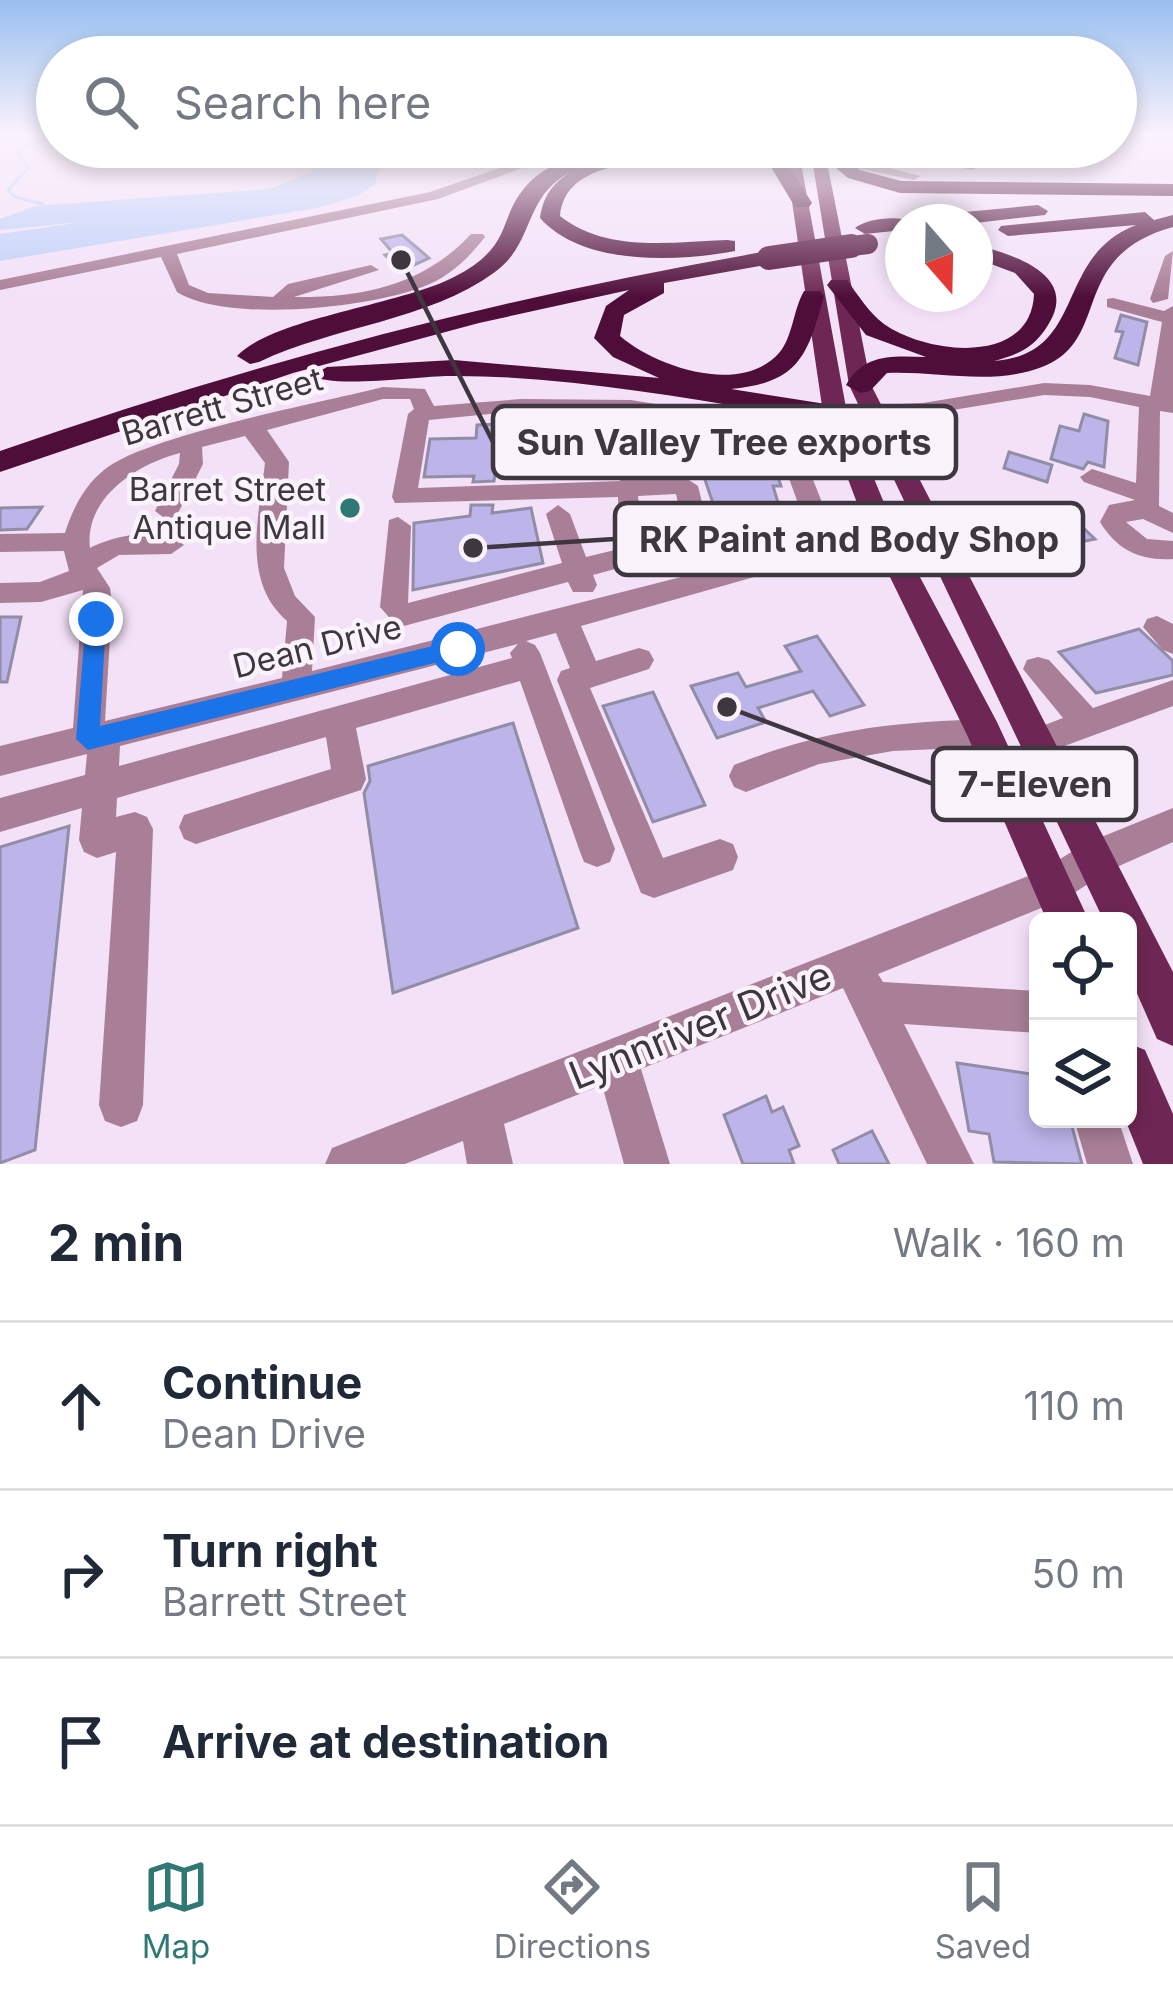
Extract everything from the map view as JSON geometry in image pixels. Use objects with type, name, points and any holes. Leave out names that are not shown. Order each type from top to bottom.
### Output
[{"type":"highway","points":[[250,356],[285,337],[431,293],[485,269],[519,230],[535,188]]},
{"type":"highway","points":[[564,188],[553,200],[550,218],[572,233],[614,246],[769,249],[885,239]]},
{"type":"highway","points":[[793,188],[802,202]]},
{"type":"highway","points":[[1020,188],[1173,190]]},
{"type":"highway","points":[[993,215],[1173,199]]},
{"type":"highway","points":[[993,232],[1173,218]]},
{"type":"highway","points":[[860,385],[867,372],[882,365],[987,370],[1047,356],[1063,341],[1108,245],[1173,218]]},
{"type":"highway","points":[[0,435],[250,356],[490,293],[736,246]]},
{"type":"highway","points":[[769,249],[623,301],[610,316],[607,338],[625,356],[655,370],[692,378],[745,378],[773,370],[790,358],[812,296]]},
{"type":"highway","points":[[839,285],[865,321],[906,344],[962,356],[1017,345],[1032,333],[1046,307],[1045,289],[1023,268],[993,257]]},
{"type":"highway","points":[[0,462],[95,428],[430,328],[711,267]]},
{"type":"highway","points":[[95,428],[290,381],[409,368],[538,373],[835,413]]},
{"type":"main road","points":[[800,188],[812,296],[835,413],[882,532],[984,733],[1060,903]]},
{"type":"main road","points":[[825,188],[839,285],[860,385],[871,412],[1122,912]]},
{"type":"main road","points":[[1137,945],[1173,1023]]},
{"type":"main road","points":[[1137,1088],[1169,1164]]},
{"type":"street","points":[[0,285],[455,188]]},
{"type":"street","points":[[378,208],[391,222]]},
{"type":"street","points":[[351,230],[440,213]]},
{"type":"street","points":[[307,223],[319,241]]},
{"type":"street","points":[[168,252],[176,281],[187,292],[220,299],[327,302],[392,290],[443,268],[477,237]]},
{"type":"street","points":[[1173,256],[1169,358],[1154,494],[1173,524]]},
{"type":"street","points":[[276,302],[294,288],[371,270]]},
{"type":"street","points":[[220,299],[250,278]]},
{"type":"street","points":[[1117,296],[1169,308]]},
{"type":"street","points":[[835,413],[1044,389],[1090,391],[1161,404]]},
{"type":"street","name":"Barrett Street","points":[[81,561],[84,510],[113,474],[138,459],[409,390],[423,397],[426,413]]},
{"type":"street","points":[[708,580],[686,486],[631,494],[404,497],[419,414],[521,405],[620,406],[783,432],[827,547]]},
{"type":"street","points":[[398,526],[394,608],[404,615],[632,556],[631,494],[620,406]]},
{"type":"street","points":[[659,409],[676,486]]},
{"type":"street","points":[[255,427],[256,438],[277,462],[269,549],[272,582],[284,607],[301,617],[296,688]]},
{"type":"street","points":[[166,511],[191,464],[191,443]]},
{"type":"street","points":[[1092,477],[1154,494]]},
{"type":"street","points":[[1154,494],[1118,511],[1113,522],[1144,548],[1173,550]]},
{"type":"street","points":[[558,514],[578,572],[578,616],[588,676]]},
{"type":"street","name":"Dean Drive","points":[[0,761],[458,649],[882,532],[929,524]]},
{"type":"street","points":[[0,543],[81,561]]},
{"type":"street","points":[[0,593],[41,592],[81,561],[115,546],[171,545]]},
{"type":"street","points":[[81,561],[98,604],[97,737],[102,787],[97,840],[135,829],[121,1105]]},
{"type":"street","points":[[443,605],[458,649]]},
{"type":"street","points":[[518,632],[597,849]]},
{"type":"street","points":[[640,660],[572,680],[653,880],[720,856]]},
{"type":"street","points":[[0,815],[529,666]]},
{"type":"street","points":[[1038,669],[1088,724]]},
{"type":"street","points":[[1040,741],[1173,693]]},
{"type":"street","points":[[196,827],[349,779],[340,719]]},
{"type":"street","points":[[746,776],[819,748],[892,737],[984,733]]},
{"type":"street","name":"Lynnriver Drive","points":[[348,1164],[616,1058],[861,983],[1060,903],[1097,857],[1173,825]]},
{"type":"street","points":[[861,983],[1029,1011]]},
{"type":"street","points":[[861,983],[951,1164]]},
{"type":"street","points":[[616,1058],[647,1164]]},
{"type":"street","points":[[479,1112],[490,1164]]},
{"type":"street","points":[[1099,1128],[1110,1164]]},
{"type":"water","points":[[369,188],[317,208],[0,261],[0,234],[83,222],[0,230],[0,219],[35,206],[269,189]]},
{"type":"building","points":[[402,235],[429,258],[401,271],[385,255],[393,253],[381,239]]},
{"type":"building","points":[[1121,315],[1147,322],[1138,365],[1115,358],[1123,332],[1116,331]]},
{"type":"building","points":[[1084,414],[1108,421],[1104,467],[1088,462],[1083,469],[1051,459],[1060,426],[1079,431]]},
{"type":"building","points":[[554,423],[554,435],[601,434],[605,471],[495,475],[494,481],[473,482],[474,476],[424,477],[430,439],[476,438],[477,425]]},
{"type":"building","points":[[700,437],[757,439],[765,463],[773,463],[781,486],[773,486],[783,519],[719,521],[701,468],[707,467]]},
{"type":"building","points":[[1009,452],[1052,465],[1047,482],[1004,468]]},
{"type":"building","points":[[471,505],[493,505],[492,513],[531,508],[543,563],[413,590],[414,523],[470,516]]},
{"type":"building","points":[[42,507],[27,529],[0,530],[0,508]]},
{"type":"building","points":[[1018,517],[1052,523],[1074,519],[1095,539],[1070,544],[1056,559],[1024,556],[1004,530]]},
{"type":"building","points":[[0,617],[21,617],[7,682],[0,682]]},
{"type":"building","points":[[1139,629],[1173,661],[1173,675],[1096,693],[1059,652]]},
{"type":"building","points":[[817,636],[864,705],[830,716],[813,691],[758,708],[766,722],[717,738],[691,686],[738,673],[746,687],[801,671],[785,646]]},
{"type":"building","points":[[653,692],[705,805],[653,822],[603,706]]},
{"type":"building","points":[[513,723],[578,928],[393,993],[364,793],[370,781],[368,766]]},
{"type":"building","points":[[69,826],[35,1150],[0,1163],[0,847]]},
{"type":"building","points":[[957,1063],[1029,1074],[1029,1128],[1072,1128],[1082,1164],[994,1162],[989,1134],[969,1131]]},
{"type":"building","points":[[766,1096],[772,1112],[783,1107],[799,1146],[789,1150],[794,1164],[743,1164],[724,1115]]},
{"type":"building","points":[[872,1131],[889,1164],[839,1164],[833,1150]]},
{"type":"waterway","points":[[10,188],[15,197],[43,204]]},
{"type":"place","name":"Sun Valley Tree exports","points":[[401,260]]},
{"type":"place","name":"Barret Street Antique Mall","points":[[350,508]]},
{"type":"place","name":"RK Paint and Body Shop","points":[[473,548]]},
{"type":"place","name":"7-Eleven","points":[[727,707]]},
{"type":"route","points":[[96,619],[88,739],[458,649]]}]
